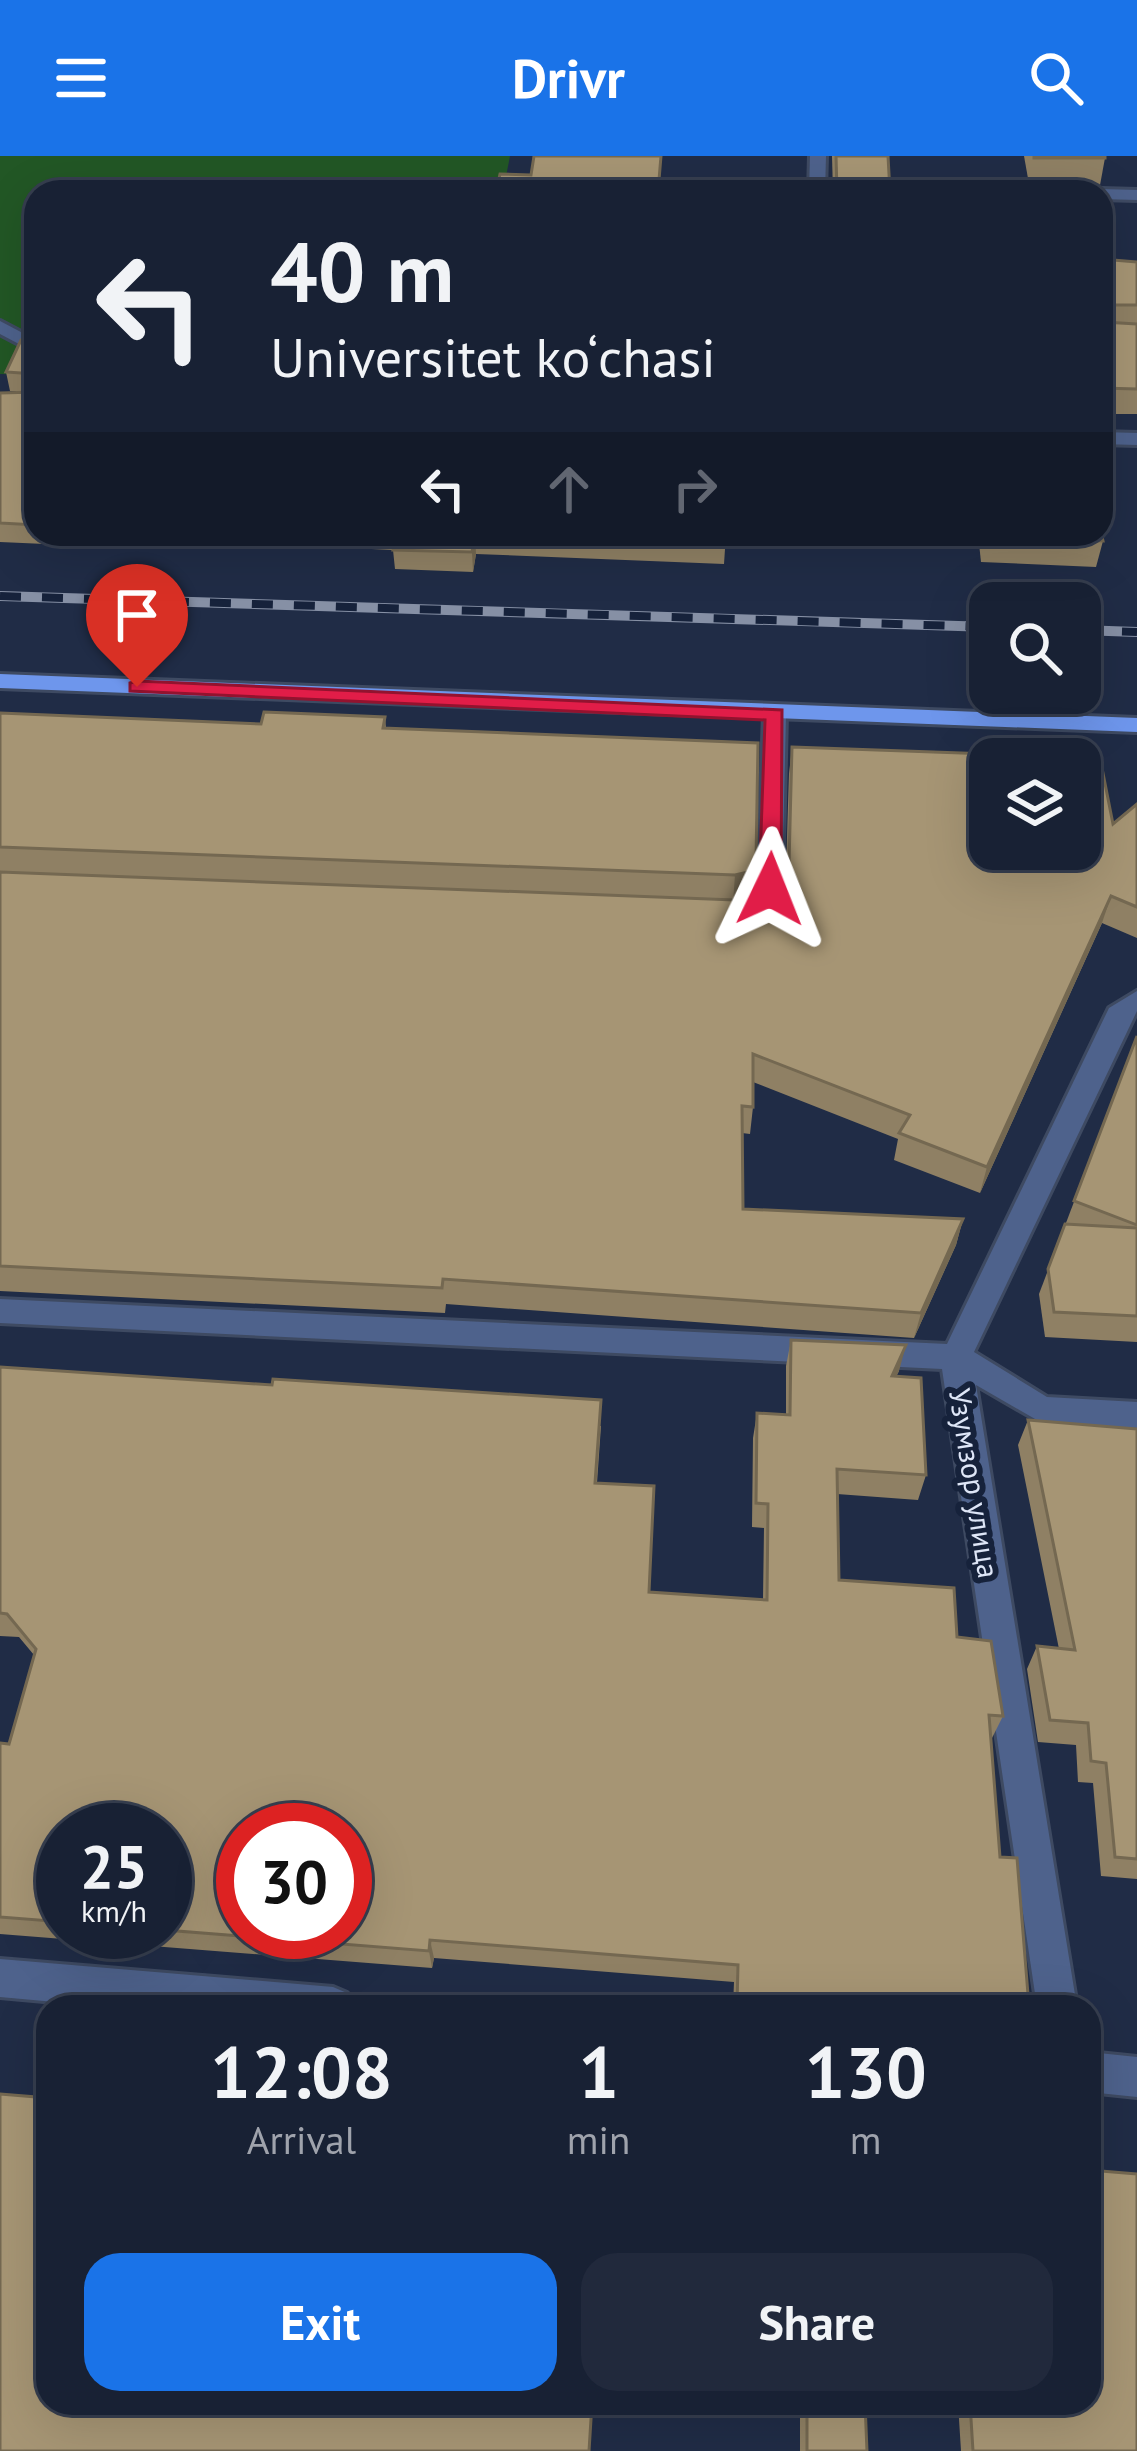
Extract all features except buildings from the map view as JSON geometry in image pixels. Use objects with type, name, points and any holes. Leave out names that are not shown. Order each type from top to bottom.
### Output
[{"type":"main road","points":[[0,681],[1137,725]]},
{"type":"street","points":[[710,914],[757,910],[770,889],[775,714]]},
{"type":"street","name":"Узумзор улица","points":[[1055,1995],[956,1357],[1122,1008],[1137,1000]]},
{"type":"street","points":[[0,1311],[956,1357],[1042,1410],[1137,1414]]},
{"type":"street","points":[[0,1978],[195,1995]]},
{"type":"street","points":[[1101,2073],[1137,2077]]},
{"type":"green space","points":[[0,156],[510,156],[505,180],[24,180],[24,375],[0,374]]},
{"type":"railway","points":[[0,596],[969,626]]},
{"type":"railway","points":[[1101,631],[1137,632]]},
{"type":"route","points":[[137,687],[775,714],[770,889]]}]
